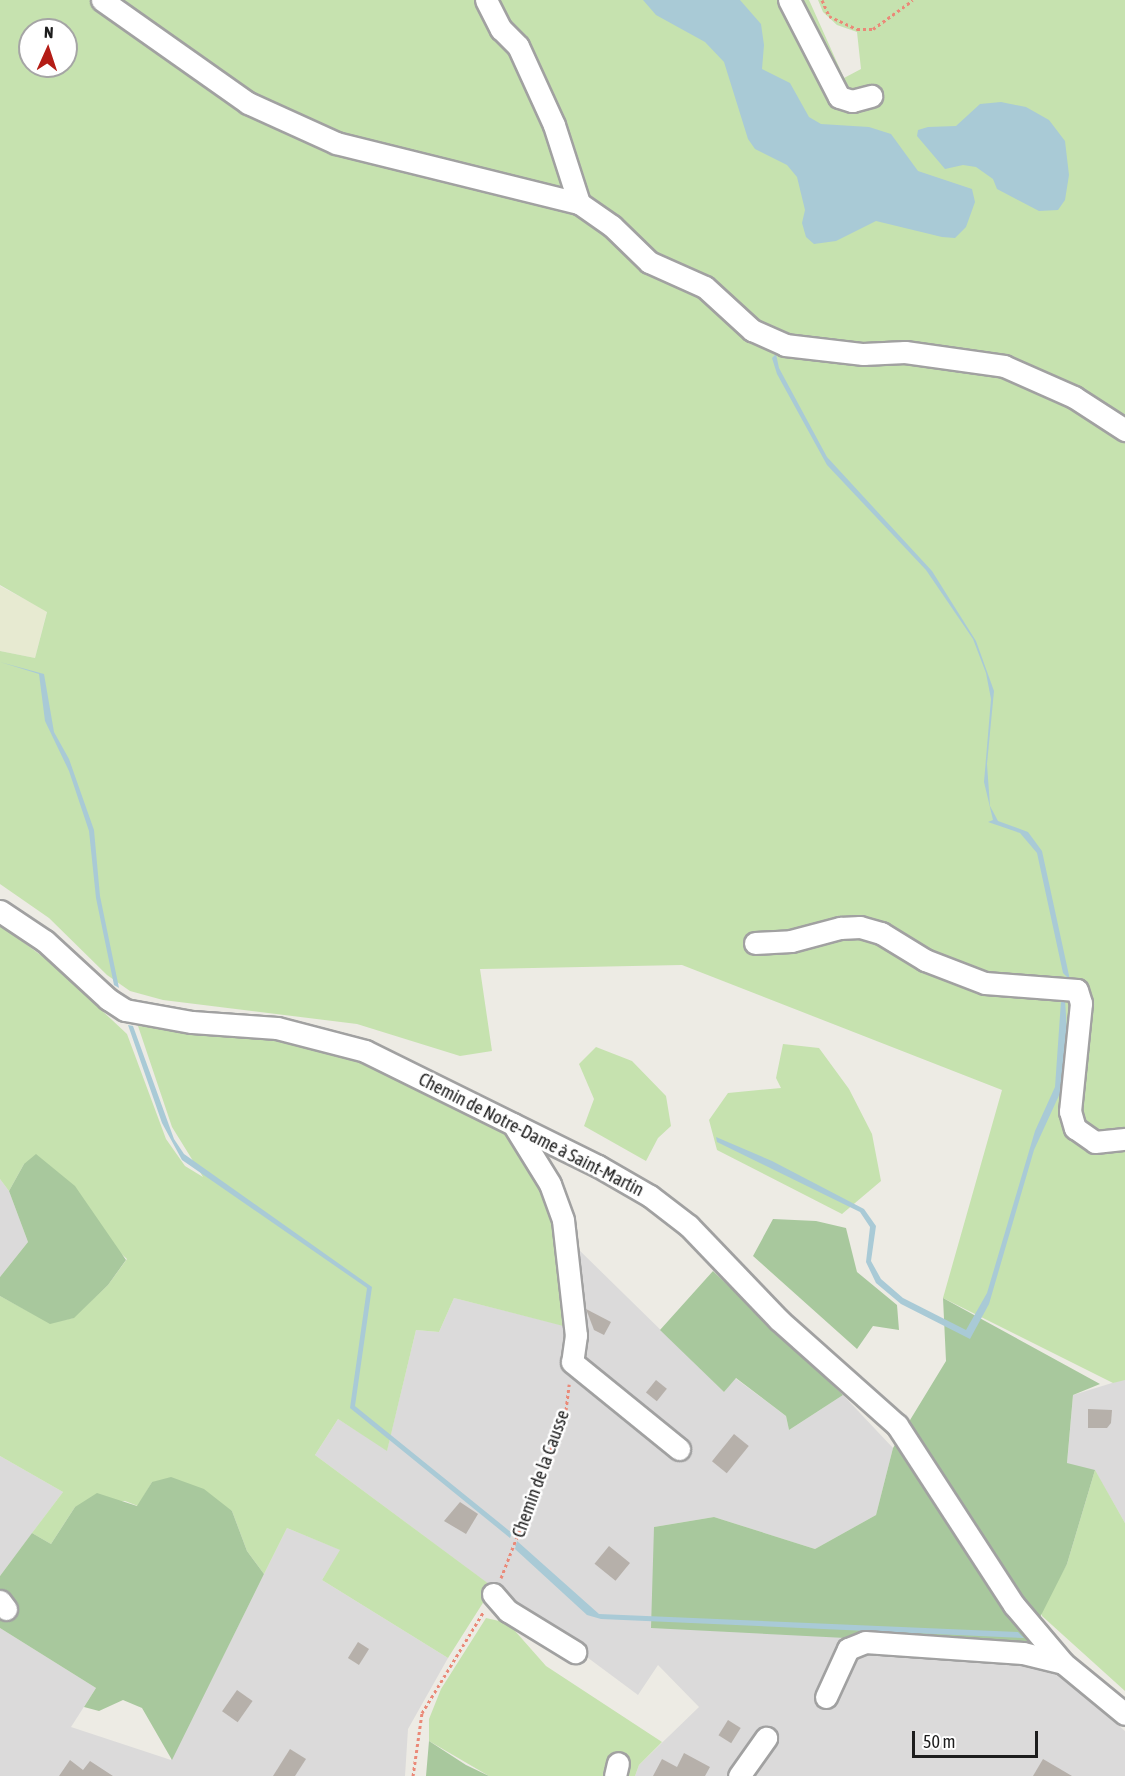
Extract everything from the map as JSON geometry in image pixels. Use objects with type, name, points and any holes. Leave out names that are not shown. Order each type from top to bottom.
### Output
[{"type":"street","points":[[102,0],[248,103],[336,143],[579,203],[612,226],[649,262],[705,288],[752,330],[785,345],[863,354],[905,352],[1004,366],[1074,397],[1125,430]]},
{"type":"street","points":[[486,0],[501,29],[518,46],[554,125],[579,203]]},
{"type":"street","points":[[789,0],[839,97],[852,101],[871,96]]},
{"type":"street","name":"Chemin de Notre-Dame à Saint-Martin","points":[[0,911],[45,941],[108,999],[125,1010],[318,1036],[365,1051],[513,1123],[650,1196],[688,1226],[779,1320],[897,1425],[1014,1605],[1064,1663],[1125,1714]]},
{"type":"street","points":[[755,943],[791,941],[840,928],[860,927],[881,933],[925,960],[985,983],[1077,990],[1081,1003],[1071,1112],[1075,1128],[1095,1142],[1125,1139]]},
{"type":"street","points":[[513,1123],[550,1184],[563,1220],[576,1335],[572,1362],[679,1449]]},
{"type":"street","points":[[493,1594],[508,1611],[575,1652]]},
{"type":"street","points":[[826,1697],[848,1648],[865,1642],[1023,1653],[1064,1663]]},
{"type":"street","points":[[739,1776],[766,1738]]},
{"type":"path","points":[[822,0],[829,16],[857,29],[873,29],[913,0]]},
{"type":"path","name":"Chemin de la Causse","points":[[413,1776],[422,1713],[493,1594],[530,1510],[566,1410],[572,1362]]},
{"type":"shaded area","points":[[0,1179],[9,1191],[28,1242],[0,1277]]},
{"type":"shaded area","points":[[574,1245],[724,1392],[735,1378],[786,1416],[789,1430],[843,1395],[893,1448],[876,1515],[815,1549],[714,1517],[654,1527],[655,1549],[1025,1647],[1125,1731],[1125,1776],[635,1776],[639,1765],[699,1707],[658,1665],[638,1695],[315,1455],[338,1419],[387,1450],[416,1330],[439,1332],[454,1298],[581,1330]]},
{"type":"shaded area","points":[[1125,1379],[1125,1523],[1095,1471],[1067,1464],[1073,1395]]},
{"type":"shaded area","points":[[0,1456],[63,1492],[0,1576]]},
{"type":"shaded area","points":[[287,1528],[341,1550],[322,1580],[448,1658],[408,1729],[405,1776],[0,1776],[0,1628],[96,1688],[71,1727],[171,1760]]},
{"type":"green space","points":[[0,0],[809,0],[844,78],[861,69],[857,32],[837,25],[823,12],[818,0],[1125,0],[1125,1380],[1113,1383],[943,1298],[1002,1090],[682,965],[480,969],[492,1051],[460,1056],[357,1024],[163,1000],[130,991],[107,975],[49,918],[0,884],[0,651],[35,658],[47,612],[0,585]]},
{"type":"green space","points":[[0,586],[47,611],[35,658],[0,651]]},
{"type":"green space","points":[[0,925],[50,962],[127,1034],[166,1139],[185,1166],[203,1177],[172,1127],[138,1026],[314,1042],[359,1054],[501,1128],[544,1185],[560,1231],[571,1328],[454,1298],[439,1332],[416,1330],[387,1451],[338,1419],[315,1455],[493,1587],[448,1658],[322,1580],[340,1550],[287,1528],[264,1574],[247,1551],[232,1511],[152,1482],[138,1506],[125,1501],[75,1507],[51,1544],[32,1533],[63,1492],[0,1456],[0,1296],[50,1323],[73,1318],[108,1285],[127,1259],[24,1164],[9,1191],[0,1179]]},
{"type":"green space","points":[[783,1044],[819,1048],[849,1089],[872,1134],[881,1181],[842,1214],[717,1150],[709,1120],[728,1093],[781,1088],[776,1078]]},
{"type":"green space","points":[[596,1047],[632,1061],[666,1096],[671,1126],[658,1138],[646,1161],[584,1126],[594,1099],[579,1064]]},
{"type":"green space","points":[[36,1154],[75,1186],[126,1260],[108,1285],[74,1318],[50,1324],[0,1296],[0,1277],[28,1242],[9,1191],[24,1164]]},
{"type":"green space","points":[[773,1219],[816,1221],[846,1228],[857,1272],[897,1305],[899,1330],[873,1326],[857,1349],[753,1256]]},
{"type":"green space","points":[[713,1271],[843,1395],[789,1430],[786,1416],[736,1378],[724,1392],[660,1330]]},
{"type":"green space","points":[[943,1298],[1100,1384],[1073,1395],[1067,1463],[1095,1470],[1067,1564],[1025,1647],[651,1628],[654,1527],[714,1517],[815,1549],[876,1515],[893,1448],[946,1361]]},
{"type":"green space","points":[[1095,1470],[1125,1523],[1125,1691],[1042,1616],[1041,1609],[1067,1564]]},
{"type":"green space","points":[[171,1477],[204,1489],[232,1511],[247,1551],[264,1574],[172,1760],[142,1708],[123,1700],[99,1711],[84,1707],[96,1688],[0,1628],[0,1576],[32,1533],[51,1544],[75,1507],[97,1493],[137,1506],[152,1482]]},
{"type":"green space","points":[[486,1618],[508,1623],[546,1666],[662,1742],[639,1765],[635,1776],[489,1776],[429,1741],[429,1719],[441,1689]]},
{"type":"green space","points":[[429,1741],[466,1765],[489,1776],[426,1776]]},
{"type":"water","points":[[643,0],[740,0],[761,24],[764,45],[762,69],[790,83],[809,117],[821,124],[869,127],[891,134],[918,171],[972,189],[975,202],[966,227],[955,238],[876,221],[836,241],[814,244],[806,237],[802,223],[805,210],[797,177],[787,165],[755,149],[748,139],[724,62],[705,42],[656,15]]},
{"type":"water","points":[[1001,102],[1026,107],[1049,120],[1065,141],[1069,175],[1065,200],[1058,210],[1039,211],[1016,199],[997,189],[993,179],[976,167],[963,165],[945,169],[917,136],[918,130],[928,127],[956,126],[980,104]]},
{"type":"water","points":[[776,354],[779,368],[827,457],[932,571],[976,641],[994,691],[987,764],[990,806],[998,821],[1028,832],[1042,851],[1070,980],[1063,973],[1037,853],[1020,833],[988,822],[993,820],[984,782],[991,699],[986,673],[973,639],[926,570],[827,465],[777,374],[772,358]]},
{"type":"water","points":[[0,662],[44,674],[54,732],[69,759],[94,830],[100,896],[119,988],[114,985],[96,898],[89,831],[69,771],[45,721],[39,674]]},
{"type":"water","points":[[1065,1000],[1067,1030],[1061,1091],[1034,1150],[989,1304],[970,1339],[901,1304],[876,1283],[866,1262],[870,1227],[860,1212],[717,1142],[716,1137],[772,1161],[864,1209],[876,1226],[871,1261],[881,1279],[903,1298],[966,1330],[987,1293],[1035,1131],[1055,1087],[1061,1001]]},
{"type":"water","points":[[128,1025],[133,1026],[174,1139],[184,1154],[372,1287],[355,1406],[512,1533],[510,1538],[350,1408],[367,1288],[182,1160],[162,1123]]},
{"type":"water","points":[[517,1541],[599,1614],[1018,1632],[1024,1638],[601,1619],[587,1615],[515,1549]]},
{"type":"building","points":[[586,1309],[611,1322],[604,1335],[594,1330]]},
{"type":"building","points":[[656,1380],[667,1389],[657,1401],[646,1392]]},
{"type":"building","points":[[1088,1409],[1112,1410],[1111,1423],[1107,1428],[1088,1428]]},
{"type":"building","points":[[734,1434],[749,1446],[727,1473],[712,1461]]},
{"type":"building","points":[[460,1502],[478,1514],[466,1534],[444,1521]]},
{"type":"building","points":[[609,1546],[630,1563],[616,1581],[595,1564]]},
{"type":"building","points":[[358,1642],[369,1649],[359,1665],[348,1658]]},
{"type":"building","points":[[237,1690],[253,1701],[238,1722],[222,1711]]},
{"type":"building","points":[[728,1720],[741,1728],[731,1743],[718,1735]]},
{"type":"building","points":[[290,1749],[306,1759],[295,1776],[273,1776]]},
{"type":"building","points":[[684,1753],[710,1767],[705,1776],[653,1776],[662,1759],[677,1767]]},
{"type":"building","points":[[1043,1759],[1072,1776],[1033,1776]]},
{"type":"building","points":[[70,1760],[83,1770],[90,1761],[113,1776],[59,1776]]}]
